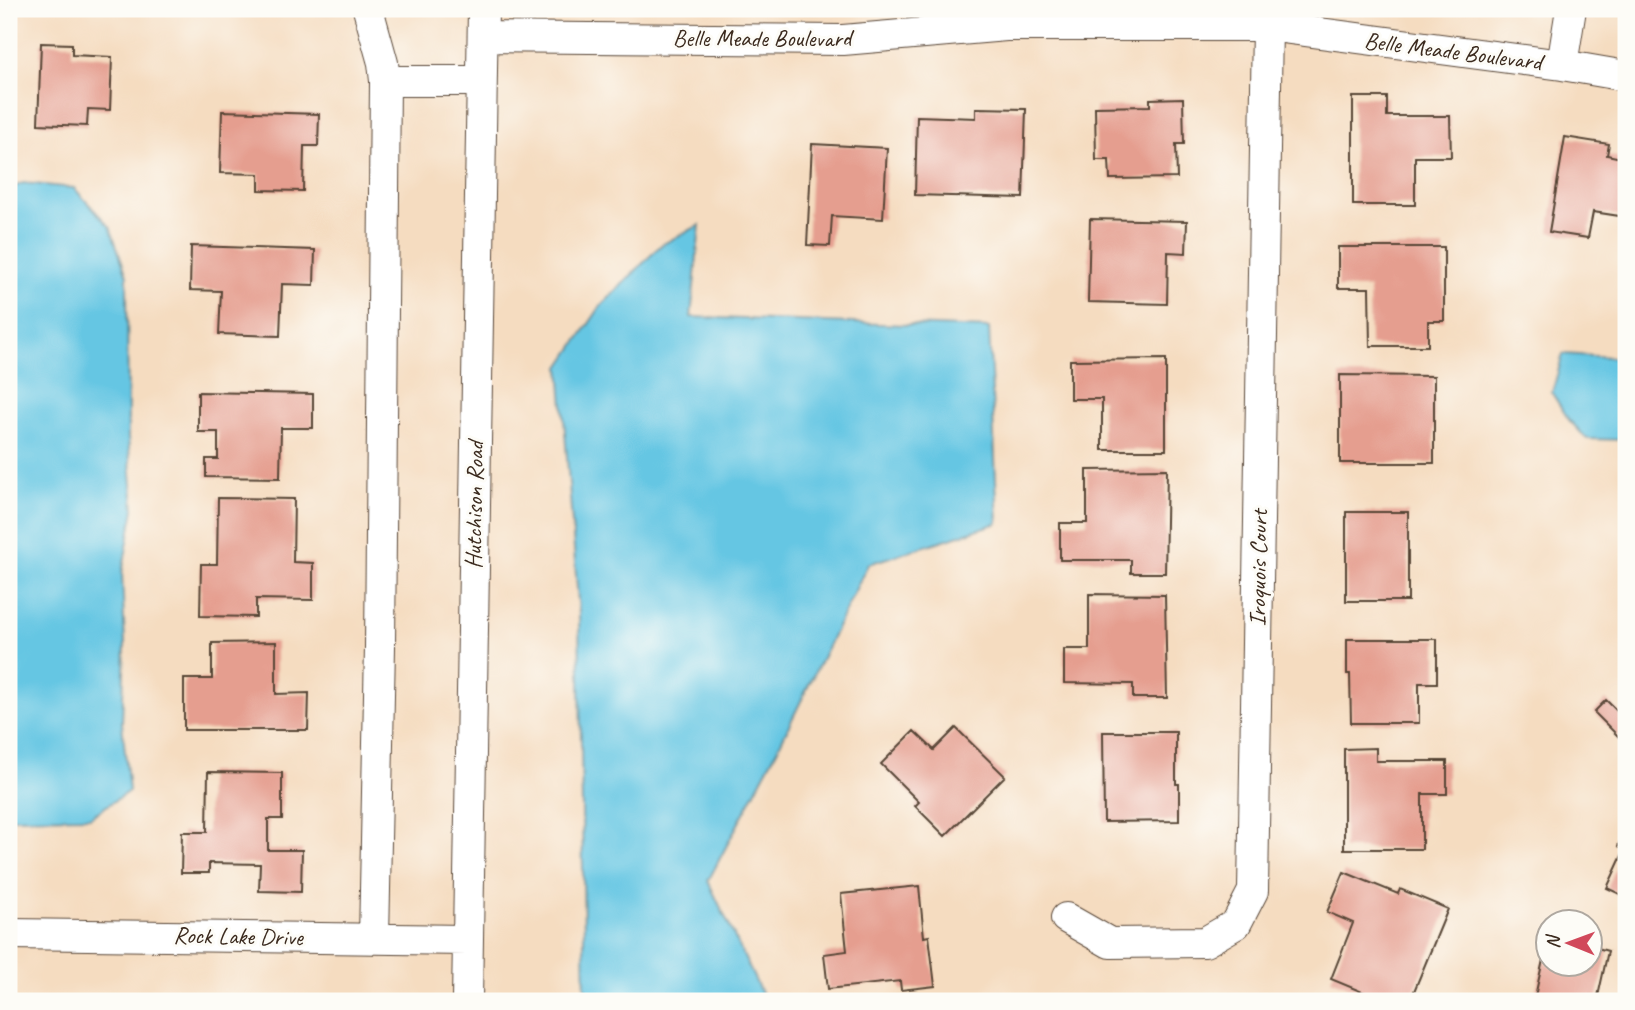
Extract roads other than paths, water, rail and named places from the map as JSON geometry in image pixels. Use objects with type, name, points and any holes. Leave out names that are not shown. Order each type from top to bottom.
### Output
[{"type":"street","points":[[368,9],[383,63],[385,81],[380,647],[374,938]]},
{"type":"street","points":[[1562,65],[1571,9]]},
{"type":"street","name":"Belle Meade Boulevard","points":[[483,23],[843,40],[1006,26],[1267,26],[1626,76]]},
{"type":"street","name":"Hutchison Road","points":[[467,1001],[483,23]]},
{"type":"street","name":"Iroquois Court","points":[[1066,918],[1110,943],[1205,943],[1236,924],[1253,891],[1267,26]]},
{"type":"street","points":[[385,81],[481,81]]},
{"type":"street","name":"Rock Lake Drive","points":[[9,934],[467,940]]},
{"type":"water","points":[[23,183],[74,188],[110,227],[127,276],[128,437],[134,509],[122,573],[125,645],[122,723],[129,791],[90,817],[9,818],[9,189]]},
{"type":"water","points":[[700,225],[691,317],[989,328],[998,523],[868,564],[778,748],[708,881],[765,1001],[585,1001],[579,614],[560,367],[601,306],[661,245]]},
{"type":"water","points":[[1563,354],[1626,358],[1626,440],[1587,439],[1569,420],[1552,393]]}]
